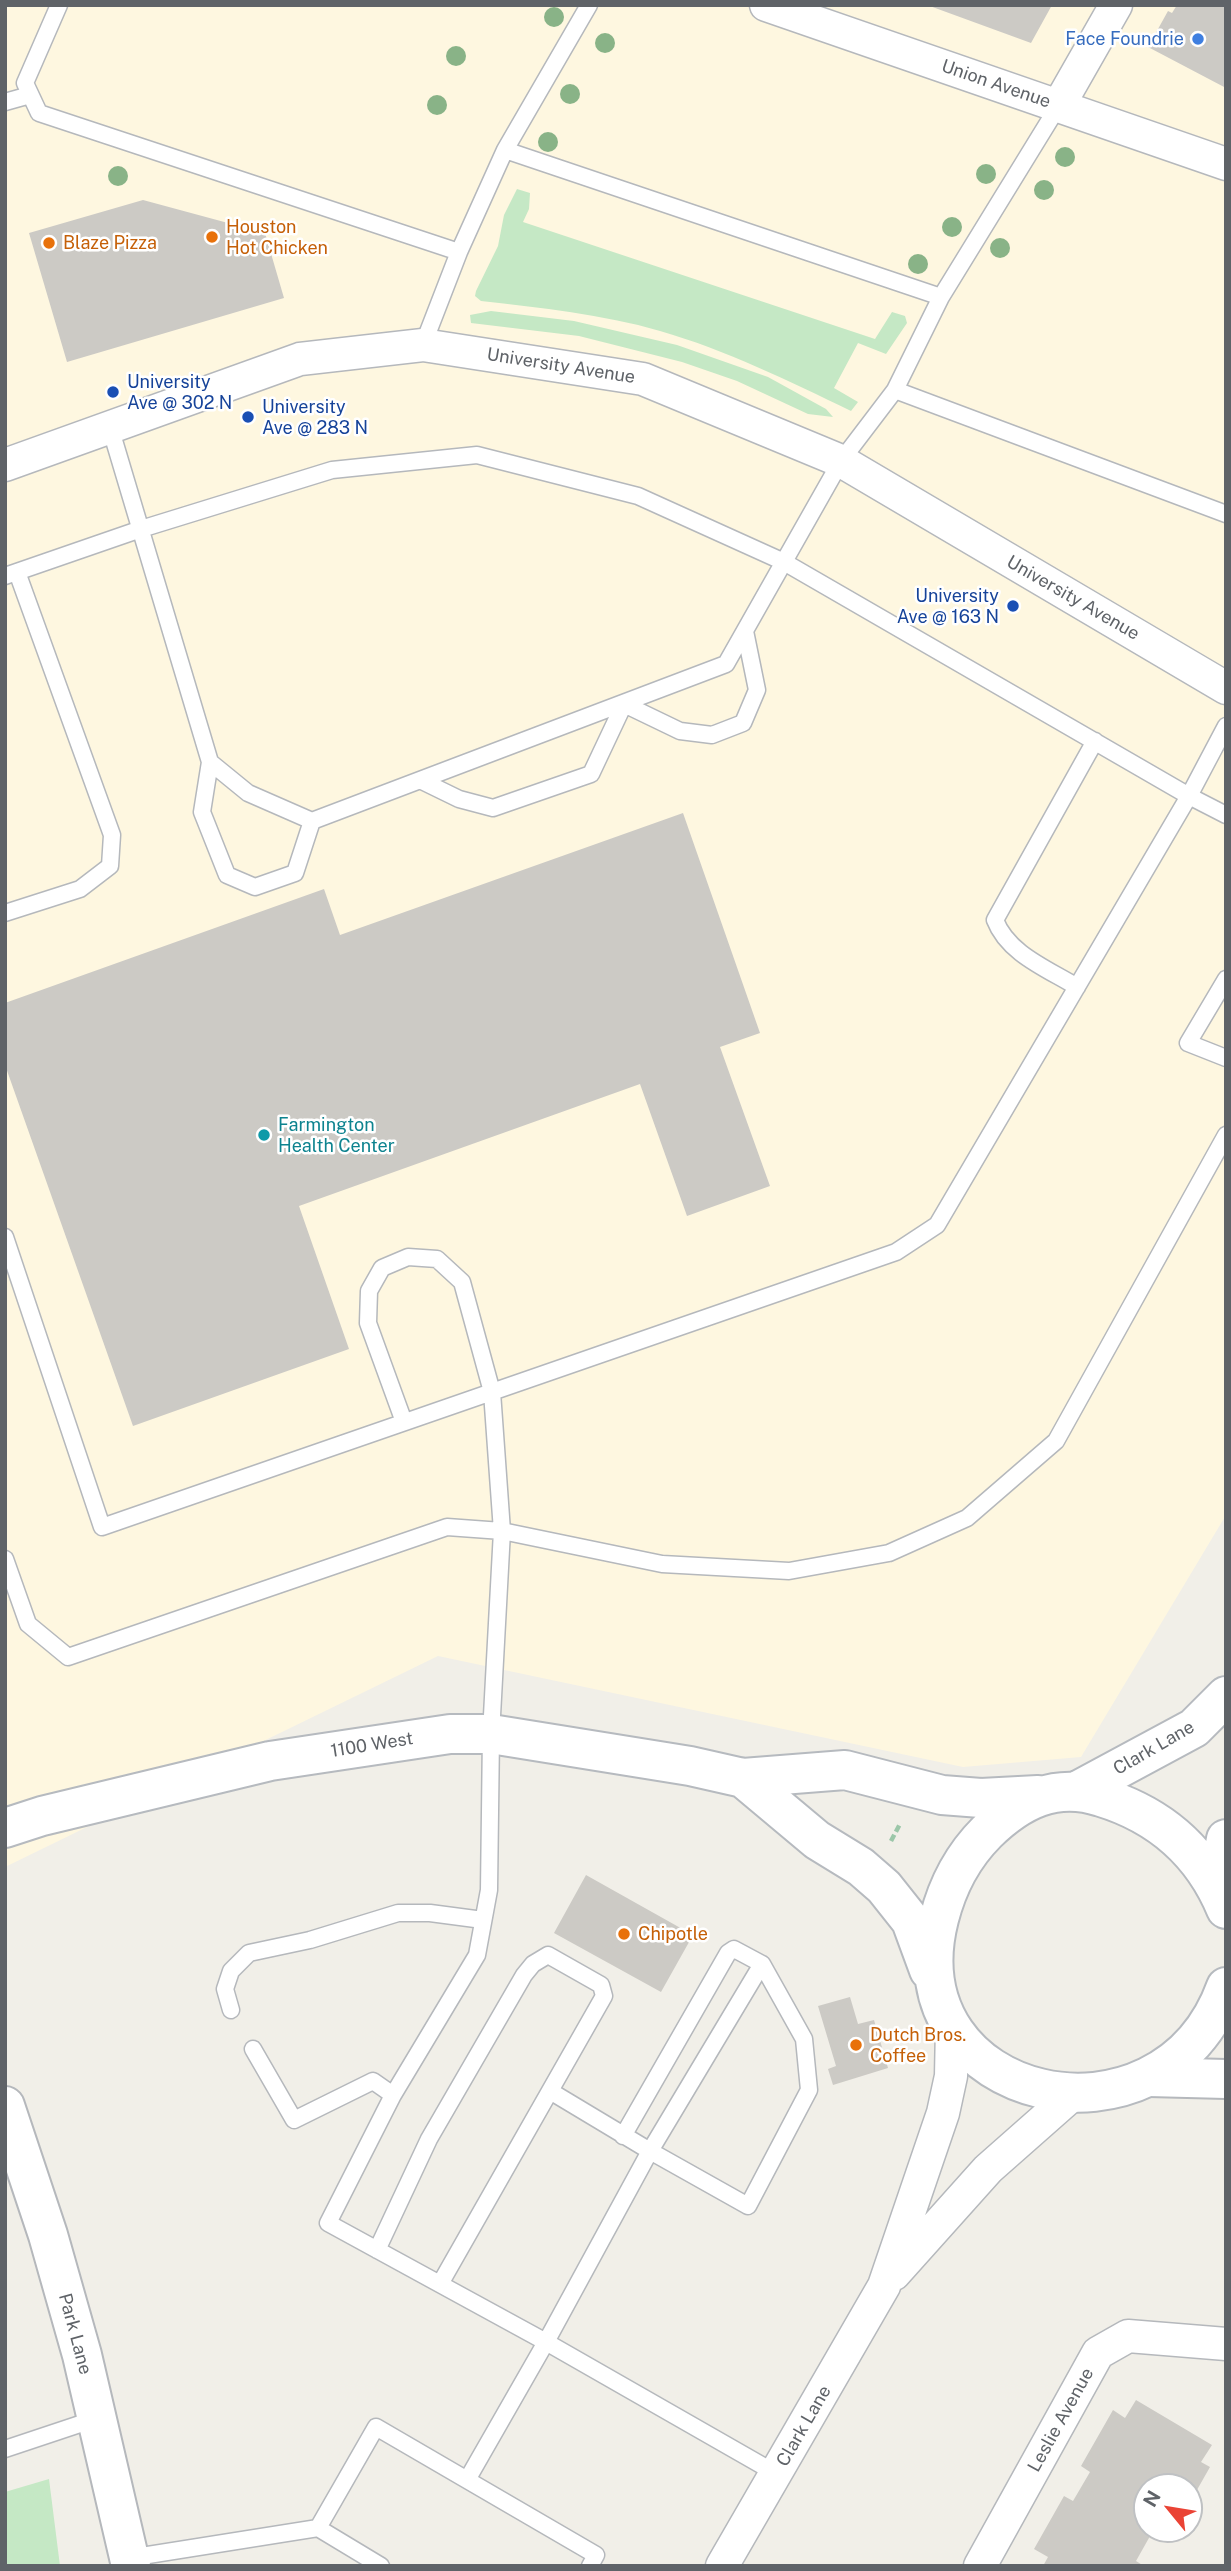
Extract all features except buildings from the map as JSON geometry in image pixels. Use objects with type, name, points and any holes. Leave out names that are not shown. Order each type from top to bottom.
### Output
[{"type":"main road","name":"Clark Lane","points":[[1076,1791],[1194,1728],[1226,1696]]},
{"type":"main road","name":"1100 West","points":[[5,1828],[42,1816],[270,1761],[450,1734],[491,1734],[690,1766],[743,1778],[845,1770],[942,1795],[981,1798],[1076,1791]]},
{"type":"main road","name":"1100 West","points":[[743,1778],[817,1840],[861,1867],[884,1886],[911,1922],[941,2008],[952,2027],[963,2043],[1003,2073],[1041,2090],[1073,2094],[1106,2091],[1149,2077]]},
{"type":"main road","points":[[1076,1791],[1116,1801],[1156,1820],[1199,1859],[1221,1898]]},
{"type":"main road","points":[[933,1982],[936,1931],[942,1907],[961,1866],[972,1848],[1002,1818],[1038,1795]]},
{"type":"main road","points":[[1221,1898],[1226,1839]]},
{"type":"main road","points":[[1149,2077],[1172,2063],[1196,2040],[1216,2010],[1226,1987]]},
{"type":"main road","points":[[1149,2077],[1226,2079]]},
{"type":"main road","name":"Park Lane","points":[[5,2106],[48,2235],[98,2418],[130,2562]]},
{"type":"street","name":"Union Avenue","points":[[766,5],[1226,164]]},
{"type":"street","points":[[1059,105],[1116,5]]},
{"type":"street","name":"University Avenue","points":[[5,465],[300,359],[423,345],[643,379],[841,461],[1226,688]]},
{"type":"street","name":"Clark Lane","points":[[722,2566],[884,2286],[943,2113],[951,2076],[952,2027]]},
{"type":"street","name":"Clark Lane","points":[[884,2286],[988,2169],[1073,2094]]},
{"type":"street","name":"Leslie Avenue","points":[[980,2566],[1098,2353],[1128,2336],[1226,2344]]},
{"type":"lane","points":[[59,5],[24,83],[39,113],[460,252]]},
{"type":"lane","points":[[423,345],[505,150],[589,5]]},
{"type":"lane","points":[[5,102],[30,95]]},
{"type":"lane","points":[[210,762],[247,793],[312,821],[726,664],[841,461],[895,390],[941,297],[1059,105]]},
{"type":"lane","points":[[505,150],[941,297]]},
{"type":"lane","points":[[895,390],[1226,514]]},
{"type":"lane","points":[[110,428],[210,762],[202,812],[228,875],[255,887],[295,873],[312,821]]},
{"type":"lane","points":[[5,914],[80,889],[110,866],[112,835],[11,574],[141,529],[331,470],[477,455],[638,496],[784,562],[1226,815]]},
{"type":"lane","points":[[624,704],[680,731],[712,735],[743,723],[757,690],[745,631]]},
{"type":"lane","points":[[419,780],[460,799],[493,808],[591,774],[624,704]]},
{"type":"lane","points":[[5,1237],[102,1527],[896,1252],[937,1225],[1189,796],[1226,726]]},
{"type":"lane","points":[[1077,987],[1014,948],[1001,937],[995,920],[1095,741]]},
{"type":"lane","points":[[1226,979],[1188,1043],[1226,1058]]},
{"type":"lane","points":[[5,1559],[28,1624],[68,1657],[447,1527],[502,1531],[662,1564],[789,1571],[890,1553],[967,1518],[1056,1441],[1226,1135]]},
{"type":"lane","points":[[404,1422],[368,1323],[369,1291],[382,1268],[408,1257],[437,1259],[462,1282],[492,1392],[502,1531],[491,1734],[489,1890],[477,1955],[393,2095],[328,2223],[546,2342],[777,2474]]},
{"type":"lane","points":[[231,2010],[225,1989],[231,1971],[249,1952],[310,1940],[398,1913],[430,1913],[484,1920]]},
{"type":"lane","points":[[550,2091],[623,2136],[748,2206],[809,2090],[804,2039],[762,1964],[734,1949],[727,1953],[623,2136]]},
{"type":"lane","points":[[377,2250],[429,2139],[524,1975],[533,1964],[548,1955],[601,1984],[604,1996],[440,2284]]},
{"type":"lane","points":[[467,2480],[650,2151],[762,1964]]},
{"type":"lane","points":[[253,2049],[294,2120],[373,2081],[393,2095]]},
{"type":"lane","points":[[5,2449],[98,2418]]},
{"type":"lane","points":[[318,2528],[376,2427],[596,2555],[590,2566]]},
{"type":"lane","points":[[130,2562],[318,2528],[380,2566]]},
{"type":"path","points":[[889,1845],[904,1818]]},
{"type":"shaded area","points":[[5,5],[1226,5],[1226,1515],[1081,1757],[963,1767],[438,1656],[5,1867]]},
{"type":"green space","points":[[517,189],[530,193],[529,209],[523,222],[875,339],[892,312],[905,316],[907,323],[886,354],[858,343],[834,388],[858,402],[851,411],[733,357],[660,331],[594,316],[481,301],[475,296],[476,291],[498,246],[504,215]]},
{"type":"green space","points":[[491,311],[574,321],[677,345],[768,377],[826,409],[833,417],[808,414],[737,381],[682,362],[579,336],[471,323],[470,315]]},
{"type":"green space","points":[[49,2479],[60,2566],[5,2566],[5,2492]]},
{"type":"place","name":"Face Foundrie","points":[[1198,39]]},
{"type":"place","name":"Houston Hot Chicken","points":[[212,237]]},
{"type":"place","name":"Blaze Pizza","points":[[49,243]]},
{"type":"place","name":"University Ave @ 302 N","points":[[113,392]]},
{"type":"place","name":"University Ave @ 283 N","points":[[248,417]]},
{"type":"place","name":"University Ave @ 163 N","points":[[1013,606]]},
{"type":"place","name":"Farmington Health Center","points":[[264,1135]]},
{"type":"place","name":"Chipotle","points":[[624,1934]]},
{"type":"place","name":"Dutch Bros. Coffee","points":[[856,2045]]}]
